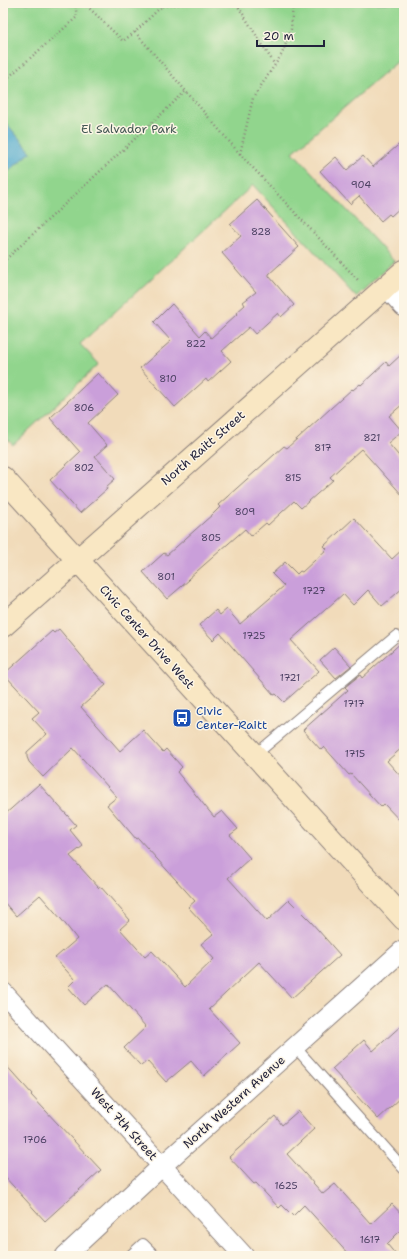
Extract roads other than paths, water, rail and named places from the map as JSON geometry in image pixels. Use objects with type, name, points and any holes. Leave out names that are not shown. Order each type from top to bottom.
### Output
[{"type":"main road","name":"North Raitt Street","points":[[3,626],[404,271]]},
{"type":"main road","name":"Civic Center Drive West","points":[[3,478],[404,919]]},
{"type":"street","points":[[386,287],[404,307]]},
{"type":"street","name":"North Western Avenue","points":[[65,1256],[162,1166],[404,949]]},
{"type":"street","name":"West 7th Street","points":[[3,992],[244,1256]]},
{"type":"lane","points":[[255,755],[396,636]]},
{"type":"lane","points":[[295,1047],[404,1169]]},
{"type":"lane","points":[[130,1256],[143,1244],[155,1256]]},
{"type":"water","points":[[6,123],[31,152],[3,176],[3,125]]},
{"type":"place","name":"Civic Center-Raitt","points":[[182,718]]},
{"type":"park label","name":"El Salvador Park","points":[[129,129]]}]
